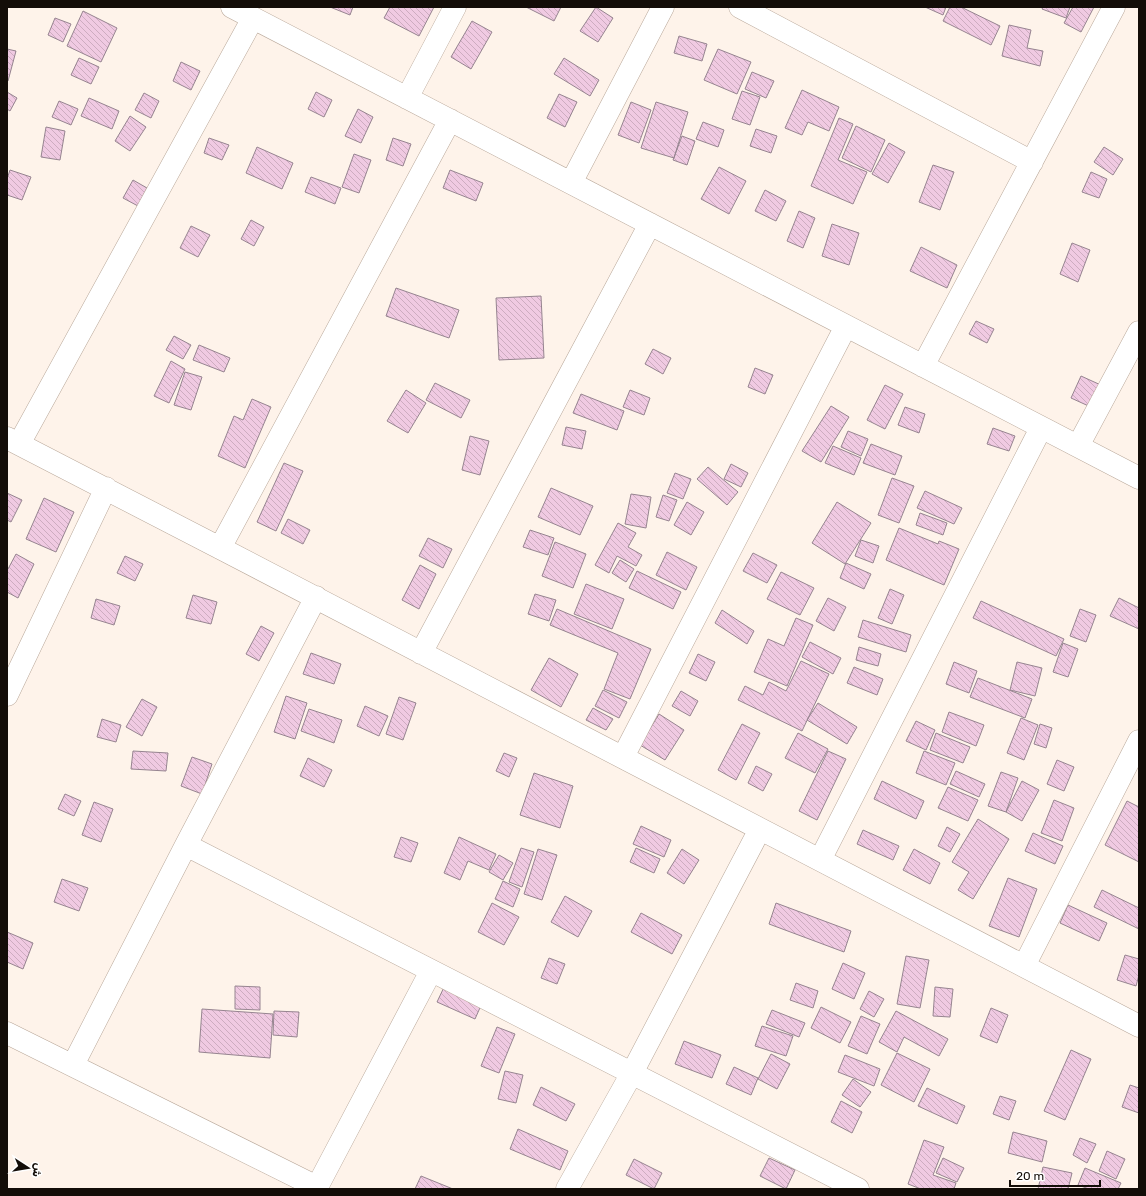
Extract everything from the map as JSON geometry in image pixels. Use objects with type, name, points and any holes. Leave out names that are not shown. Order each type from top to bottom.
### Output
[{"type":"street","points":[[232,7],[1139,478]]},
{"type":"street","points":[[407,98],[455,7]]},
{"type":"street","points":[[571,183],[662,7]]},
{"type":"street","points":[[740,7],[1032,162]]},
{"type":"street","points":[[923,366],[1114,7]]},
{"type":"street","points":[[253,18],[13,441],[316,597],[1139,1026]]},
{"type":"street","points":[[220,548],[450,120]]},
{"type":"street","points":[[421,653],[650,224]]},
{"type":"street","points":[[623,757],[846,326]]},
{"type":"street","points":[[1078,446],[1139,332]]},
{"type":"street","points":[[820,860],[1042,428]]},
{"type":"street","points":[[7,695],[106,488]]},
{"type":"street","points":[[73,1065],[316,597]]},
{"type":"street","points":[[1024,966],[1139,741]]},
{"type":"street","points":[[567,1189],[632,1073],[760,829]]},
{"type":"street","points":[[186,845],[632,1073],[850,1187]]},
{"type":"street","points":[[7,1033],[317,1188],[431,971]]},
{"type":"building","points":[[330,7],[353,7],[350,15]]},
{"type":"building","points":[[390,7],[434,7],[419,36],[384,18]]},
{"type":"building","points":[[526,7],[561,7],[554,21]]},
{"type":"building","points":[[596,7],[613,18],[598,42],[580,31]]},
{"type":"building","points":[[925,7],[946,7],[943,15]]},
{"type":"building","points":[[950,7],[961,7],[1000,26],[991,45],[943,21]]},
{"type":"building","points":[[1043,7],[1070,7],[1066,18],[1042,9]]},
{"type":"building","points":[[1073,7],[1094,7],[1081,32],[1064,23]]},
{"type":"building","points":[[83,11],[117,28],[101,62],[67,46]]},
{"type":"building","points":[[55,18],[71,24],[63,42],[48,35]]},
{"type":"building","points":[[472,21],[492,32],[471,69],[451,57]]},
{"type":"building","points":[[1009,25],[1031,30],[1027,48],[1043,51],[1040,66],[1002,56]]},
{"type":"building","points":[[679,36],[707,44],[702,61],[674,53]]},
{"type":"building","points":[[7,49],[16,51],[8,81],[7,81]]},
{"type":"building","points":[[718,49],[751,62],[737,94],[704,80]]},
{"type":"building","points":[[79,58],[99,67],[91,84],[71,75]]},
{"type":"building","points":[[564,58],[599,80],[590,96],[554,74]]},
{"type":"building","points":[[181,62],[200,71],[191,90],[173,81]]},
{"type":"building","points":[[752,72],[774,81],[766,98],[745,89]]},
{"type":"building","points":[[802,90],[839,107],[829,131],[808,122],[802,135],[785,128]]},
{"type":"building","points":[[742,91],[760,97],[750,125],[732,119]]},
{"type":"building","points":[[7,92],[17,98],[10,111],[7,109]]},
{"type":"building","points":[[316,92],[332,100],[324,117],[308,109]]},
{"type":"building","points":[[144,93],[159,101],[151,118],[135,110]]},
{"type":"building","points":[[559,94],[577,102],[565,127],[547,118]]},
{"type":"building","points":[[89,98],[119,111],[112,129],[81,116]]},
{"type":"building","points":[[59,101],[78,109],[71,125],[52,117]]},
{"type":"building","points":[[631,102],[651,110],[639,143],[618,135]]},
{"type":"building","points":[[656,102],[688,112],[674,158],[641,148]]},
{"type":"building","points":[[358,109],[373,117],[361,143],[345,136]]},
{"type":"building","points":[[130,116],[146,127],[130,151],[115,141]]},
{"type":"building","points":[[839,118],[853,124],[838,160],[867,172],[853,204],[811,186]]},
{"type":"building","points":[[703,122],[724,130],[718,147],[696,139]]},
{"type":"building","points":[[856,126],[885,140],[871,172],[842,158]]},
{"type":"building","points":[[46,127],[65,131],[60,160],[41,157]]},
{"type":"building","points":[[756,129],[777,136],[771,153],[750,146]]},
{"type":"building","points":[[682,136],[695,141],[687,165],[673,160]]},
{"type":"building","points":[[209,138],[229,145],[222,160],[204,153]]},
{"type":"building","points":[[393,138],[411,144],[403,166],[386,160]]},
{"type":"building","points":[[889,143],[905,152],[888,183],[872,174]]},
{"type":"building","points":[[257,147],[293,163],[282,189],[246,173]]},
{"type":"building","points":[[1104,147],[1123,159],[1113,175],[1094,162]]},
{"type":"building","points":[[354,154],[371,160],[359,193],[342,187]]},
{"type":"building","points":[[933,165],[954,172],[940,210],[919,202]]},
{"type":"building","points":[[719,167],[746,181],[729,214],[701,199]]},
{"type":"building","points":[[10,170],[31,177],[22,200],[7,195],[7,179]]},
{"type":"building","points":[[450,170],[483,183],[476,201],[443,188]]},
{"type":"building","points":[[1091,172],[1107,179],[1099,198],[1082,192]]},
{"type":"building","points":[[311,177],[341,188],[335,204],[305,192]]},
{"type":"building","points":[[133,180],[147,188],[138,206],[123,198]]},
{"type":"building","points":[[765,190],[786,201],[776,221],[755,211]]},
{"type":"building","points":[[799,211],[815,218],[803,248],[787,241]]},
{"type":"building","points":[[251,220],[264,227],[254,246],[241,239]]},
{"type":"building","points":[[832,224],[859,233],[849,265],[822,256]]},
{"type":"building","points":[[191,226],[210,235],[198,257],[180,248]]},
{"type":"building","points":[[1072,243],[1090,250],[1078,282],[1060,274]]},
{"type":"building","points":[[921,247],[957,265],[947,288],[910,271]]},
{"type":"building","points":[[396,288],[459,310],[449,338],[386,316]]},
{"type":"building","points":[[541,296],[544,358],[499,360],[496,298]]},
{"type":"building","points":[[976,321],[994,329],[987,343],[969,334]]},
{"type":"building","points":[[174,336],[191,345],[183,359],[166,350]]},
{"type":"building","points":[[199,345],[230,358],[224,372],[193,360]]},
{"type":"building","points":[[653,349],[671,358],[663,374],[645,364]]},
{"type":"building","points":[[171,361],[185,369],[169,403],[154,396]]},
{"type":"building","points":[[755,368],[773,375],[765,394],[748,387]]},
{"type":"building","points":[[185,372],[202,377],[191,410],[174,405]]},
{"type":"building","points":[[1081,376],[1103,386],[1093,408],[1071,398]]},
{"type":"building","points":[[435,383],[470,400],[461,418],[426,400]]},
{"type":"building","points":[[885,385],[903,394],[885,429],[867,420]]},
{"type":"building","points":[[406,390],[426,403],[408,433],[387,421]]},
{"type":"building","points":[[630,390],[650,398],[644,415],[623,407]]},
{"type":"building","points":[[581,394],[624,411],[617,430],[573,413]]},
{"type":"building","points":[[252,399],[271,407],[245,468],[218,456],[234,416],[243,420]]},
{"type":"building","points":[[831,406],[849,417],[821,462],[802,451]]},
{"type":"building","points":[[905,407],[925,414],[919,433],[898,425]]},
{"type":"building","points":[[566,427],[586,431],[582,449],[562,445]]},
{"type":"building","points":[[993,428],[1015,436],[1009,451],[987,444]]},
{"type":"building","points":[[848,431],[868,439],[861,456],[841,447]]},
{"type":"building","points":[[470,436],[489,441],[480,475],[462,470]]},
{"type":"building","points":[[871,444],[902,456],[895,475],[863,463]]},
{"type":"building","points":[[833,446],[861,458],[854,475],[825,463]]},
{"type":"building","points":[[284,463],[303,471],[276,531],[257,522]]},
{"type":"building","points":[[731,464],[748,473],[741,487],[724,479]]},
{"type":"building","points":[[708,467],[738,492],[727,505],[697,479]]},
{"type":"building","points":[[675,473],[691,479],[683,499],[667,493]]},
{"type":"building","points":[[892,478],[914,486],[899,523],[878,515]]},
{"type":"building","points":[[551,488],[593,506],[580,535],[538,517]]},
{"type":"building","points":[[925,491],[962,508],[954,524],[917,508]]},
{"type":"building","points":[[7,493],[22,500],[11,522],[7,520]]},
{"type":"building","points":[[631,494],[651,497],[646,528],[625,524]]},
{"type":"building","points":[[663,495],[677,500],[669,521],[656,517]]},
{"type":"building","points":[[44,498],[74,512],[56,552],[26,539]]},
{"type":"building","points":[[687,502],[704,512],[691,535],[674,525]]},
{"type":"building","points":[[837,502],[871,523],[845,564],[812,543]]},
{"type":"building","points":[[920,513],[947,523],[943,535],[916,525]]},
{"type":"building","points":[[288,519],[310,530],[303,544],[281,533]]},
{"type":"building","points":[[618,523],[636,533],[628,547],[642,555],[636,566],[617,556],[609,573],[595,565]]},
{"type":"building","points":[[899,528],[938,544],[939,541],[959,549],[944,585],[886,560]]},
{"type":"building","points":[[530,530],[554,538],[548,555],[523,547]]},
{"type":"building","points":[[428,538],[452,549],[443,568],[419,556]]},
{"type":"building","points":[[861,540],[879,546],[873,563],[855,556]]},
{"type":"building","points":[[555,542],[586,554],[573,588],[542,576]]},
{"type":"building","points":[[667,552],[697,567],[686,590],[656,575]]},
{"type":"building","points":[[753,553],[777,565],[767,583],[743,571]]},
{"type":"building","points":[[16,554],[34,564],[18,598],[7,592],[7,568],[8,569]]},
{"type":"building","points":[[125,556],[143,564],[135,581],[117,573]]},
{"type":"building","points":[[620,560],[634,569],[626,582],[612,573]]},
{"type":"building","points":[[846,563],[871,574],[864,589],[840,578]]},
{"type":"building","points":[[420,565],[436,574],[419,609],[402,600]]},
{"type":"building","points":[[637,571],[681,592],[673,609],[629,588]]},
{"type":"building","points":[[781,572],[814,588],[800,615],[767,599]]},
{"type":"building","points":[[586,584],[624,599],[612,629],[574,614]]},
{"type":"building","points":[[890,589],[904,595],[892,624],[878,618]]},
{"type":"building","points":[[535,594],[556,600],[549,621],[528,614]]},
{"type":"building","points":[[193,595],[217,602],[211,624],[186,618]]},
{"type":"building","points":[[828,598],[846,607],[834,631],[816,621]]},
{"type":"building","points":[[1119,598],[1139,608],[1139,629],[1110,616]]},
{"type":"building","points":[[96,599],[120,606],[114,625],[91,618]]},
{"type":"building","points":[[981,601],[1064,639],[1056,656],[973,618]]},
{"type":"building","points":[[557,609],[651,649],[630,699],[604,689],[618,653],[550,625]]},
{"type":"building","points":[[1080,609],[1096,615],[1086,642],[1070,636]]},
{"type":"building","points":[[722,610],[754,631],[747,644],[715,623]]},
{"type":"building","points":[[796,618],[813,625],[787,686],[754,672],[768,639],[784,646]]},
{"type":"building","points":[[863,620],[911,635],[906,652],[858,637]]},
{"type":"building","points":[[261,626],[274,633],[259,661],[246,654]]},
{"type":"building","points":[[810,642],[841,658],[833,674],[802,657]]},
{"type":"building","points":[[1063,643],[1078,649],[1068,677],[1053,672]]},
{"type":"building","points":[[859,647],[881,654],[878,666],[856,660]]},
{"type":"building","points":[[311,653],[341,664],[334,684],[303,674]]},
{"type":"building","points":[[698,654],[715,662],[706,681],[689,673]]},
{"type":"building","points":[[549,658],[578,674],[561,707],[531,690]]},
{"type":"building","points":[[801,661],[829,674],[802,731],[738,700],[745,686],[763,695],[769,682],[786,691]]},
{"type":"building","points":[[954,662],[977,671],[969,693],[946,684]]},
{"type":"building","points":[[1017,662],[1042,668],[1035,696],[1010,690]]},
{"type":"building","points":[[854,667],[883,679],[877,695],[847,683]]},
{"type":"building","points":[[978,678],[1032,699],[1025,718],[970,697]]},
{"type":"building","points":[[603,690],[627,702],[619,718],[595,706]]},
{"type":"building","points":[[681,691],[698,701],[690,716],[672,706]]},
{"type":"building","points":[[286,696],[307,703],[295,739],[274,732]]},
{"type":"building","points":[[399,697],[416,703],[403,740],[386,734]]},
{"type":"building","points":[[142,699],[157,707],[142,736],[126,727]]},
{"type":"building","points":[[818,703],[857,727],[847,744],[807,720]]},
{"type":"building","points":[[365,706],[388,716],[379,736],[357,726]]},
{"type":"building","points":[[593,708],[613,719],[606,730],[586,720]]},
{"type":"building","points":[[309,709],[342,720],[334,743],[301,731]]},
{"type":"building","points":[[949,712],[984,725],[976,746],[942,732]]},
{"type":"building","points":[[659,714],[684,730],[665,760],[640,745]]},
{"type":"building","points":[[1021,718],[1038,725],[1024,760],[1007,753]]},
{"type":"building","points":[[102,719],[121,725],[116,742],[97,737]]},
{"type":"building","points":[[916,721],[935,730],[926,750],[906,741]]},
{"type":"building","points":[[742,724],[760,733],[736,780],[718,770]]},
{"type":"building","points":[[1040,724],[1052,728],[1046,748],[1034,744]]},
{"type":"building","points":[[798,733],[828,749],[815,773],[785,758]]},
{"type":"building","points":[[936,733],[970,747],[963,763],[930,750]]},
{"type":"building","points":[[133,751],[168,753],[166,771],[131,769]]},
{"type":"building","points":[[828,751],[846,759],[817,820],[799,811]]},
{"type":"building","points":[[924,751],[955,763],[946,785],[916,773]]},
{"type":"building","points":[[504,753],[517,758],[509,777],[496,771]]},
{"type":"building","points":[[192,757],[212,764],[202,794],[181,786]]},
{"type":"building","points":[[308,758],[332,770],[324,787],[300,776]]},
{"type":"building","points":[[1057,760],[1074,767],[1064,791],[1047,784]]},
{"type":"building","points":[[756,766],[772,774],[763,791],[748,783]]},
{"type":"building","points":[[956,771],[985,784],[979,797],[950,784]]},
{"type":"building","points":[[1001,772],[1018,778],[1006,812],[988,806]]},
{"type":"building","points":[[534,773],[573,786],[560,828],[520,815]]},
{"type":"building","points":[[882,781],[924,801],[916,819],[874,799]]},
{"type":"building","points":[[1022,781],[1039,790],[1022,821],[1006,812]]},
{"type":"building","points":[[948,787],[978,800],[968,821],[938,808]]},
{"type":"building","points":[[65,794],[81,801],[74,816],[58,809]]},
{"type":"building","points":[[1054,800],[1074,808],[1062,841],[1041,833]]},
{"type":"building","points":[[1127,801],[1139,807],[1139,862],[1105,845]]},
{"type":"building","points":[[94,802],[113,809],[101,842],[82,835]]},
{"type":"building","points":[[978,819],[1009,839],[973,899],[958,890],[969,872],[952,862]]},
{"type":"building","points":[[641,826],[671,840],[664,857],[633,844]]},
{"type":"building","points":[[947,827],[960,834],[950,852],[938,846]]},
{"type":"building","points":[[863,830],[899,846],[893,860],[857,844]]},
{"type":"building","points":[[1033,833],[1063,846],[1055,864],[1025,851]]},
{"type":"building","points":[[401,837],[418,843],[411,862],[394,857]]},
{"type":"building","points":[[459,837],[496,854],[489,870],[468,861],[460,880],[444,873]]},
{"type":"building","points":[[521,848],[534,852],[522,887],[509,882]]},
{"type":"building","points":[[636,848],[660,859],[654,873],[630,862]]},
{"type":"building","points":[[538,849],[557,855],[542,900],[524,894]]},
{"type":"building","points":[[682,849],[699,860],[684,884],[667,873]]},
{"type":"building","points":[[914,849],[940,863],[930,884],[903,870]]},
{"type":"building","points":[[499,855],[513,863],[503,880],[489,872]]},
{"type":"building","points":[[1008,878],[1037,889],[1019,937],[989,926]]},
{"type":"building","points":[[62,879],[88,888],[79,911],[54,902]]},
{"type":"building","points":[[503,881],[520,889],[513,907],[495,899]]},
{"type":"building","points":[[1102,890],[1139,908],[1139,929],[1094,907]]},
{"type":"building","points":[[565,896],[592,911],[578,937],[551,922]]},
{"type":"building","points":[[492,903],[519,917],[504,945],[478,932]]},
{"type":"building","points":[[776,903],[851,931],[844,952],[769,924]]},
{"type":"building","points":[[1068,905],[1107,923],[1099,941],[1060,923]]},
{"type":"building","points":[[641,913],[682,935],[672,954],[631,932]]},
{"type":"building","points":[[7,932],[33,943],[23,969],[7,962]]},
{"type":"building","points":[[1125,955],[1139,959],[1139,975],[1136,986],[1117,980]]},
{"type":"building","points":[[906,956],[929,960],[920,1008],[897,1004]]},
{"type":"building","points":[[549,958],[565,964],[557,984],[541,978]]},
{"type":"building","points":[[843,963],[865,973],[854,999],[832,989]]},
{"type":"building","points":[[446,983],[483,1001],[475,1019],[437,1002]]},
{"type":"building","points":[[796,983],[818,991],[813,1008],[790,1000]]},
{"type":"building","points":[[235,986],[260,987],[260,1010],[235,1009]]},
{"type":"building","points":[[935,987],[953,989],[950,1017],[933,1016]]},
{"type":"building","points":[[869,991],[884,999],[874,1017],[860,1009]]},
{"type":"building","points":[[821,1007],[851,1022],[840,1043],[811,1028]]},
{"type":"building","points":[[991,1008],[1008,1015],[997,1043],[980,1036]]},
{"type":"building","points":[[202,1009],[273,1014],[270,1058],[199,1052]]},
{"type":"building","points":[[772,1010],[805,1023],[799,1037],[766,1024]]},
{"type":"building","points":[[274,1011],[299,1012],[297,1037],[273,1035]]},
{"type":"building","points":[[896,1011],[948,1039],[939,1056],[904,1037],[897,1052],[879,1042]]},
{"type":"building","points":[[861,1016],[880,1024],[867,1054],[848,1046]]},
{"type":"building","points":[[762,1026],[793,1036],[786,1056],[755,1046]]},
{"type":"building","points":[[497,1027],[515,1034],[499,1073],[481,1066]]},
{"type":"building","points":[[684,1041],[721,1055],[712,1078],[675,1064]]},
{"type":"building","points":[[1071,1050],[1091,1059],[1065,1120],[1044,1111]]},
{"type":"building","points":[[897,1053],[930,1069],[914,1102],[881,1085]]},
{"type":"building","points":[[771,1054],[790,1064],[777,1089],[758,1079]]},
{"type":"building","points":[[845,1055],[880,1069],[874,1086],[838,1072]]},
{"type":"building","points":[[734,1067],[758,1078],[751,1095],[726,1084]]},
{"type":"building","points":[[505,1071],[523,1075],[516,1103],[498,1099]]},
{"type":"building","points":[[853,1079],[871,1092],[860,1107],[842,1095]]},
{"type":"building","points":[[1130,1085],[1139,1088],[1139,1113],[1122,1107]]},
{"type":"building","points":[[541,1087],[575,1104],[566,1121],[533,1105]]},
{"type":"building","points":[[927,1088],[965,1106],[957,1124],[918,1106]]},
{"type":"building","points":[[1000,1096],[1016,1101],[1009,1120],[993,1114]]},
{"type":"building","points":[[841,1101],[862,1112],[852,1133],[831,1122]]},
{"type":"building","points":[[518,1129],[568,1151],[560,1170],[510,1149]]},
{"type":"building","points":[[1013,1132],[1047,1141],[1042,1162],[1008,1153]]},
{"type":"building","points":[[1080,1138],[1096,1144],[1087,1163],[1073,1155]]},
{"type":"building","points":[[924,1140],[944,1147],[933,1175],[956,1183],[954,1189],[921,1189],[908,1184]]},
{"type":"building","points":[[1107,1151],[1125,1159],[1116,1179],[1099,1171]]},
{"type":"building","points":[[769,1158],[795,1170],[786,1189],[760,1176]]},
{"type":"building","points":[[943,1158],[964,1168],[957,1182],[936,1173]]},
{"type":"building","points":[[634,1159],[662,1173],[654,1189],[626,1175]]},
{"type":"building","points":[[1043,1167],[1072,1173],[1068,1189],[1038,1189]]},
{"type":"building","points":[[1085,1168],[1121,1183],[1118,1189],[1089,1189],[1078,1185]]},
{"type":"building","points":[[421,1176],[453,1189],[415,1189]]}]
